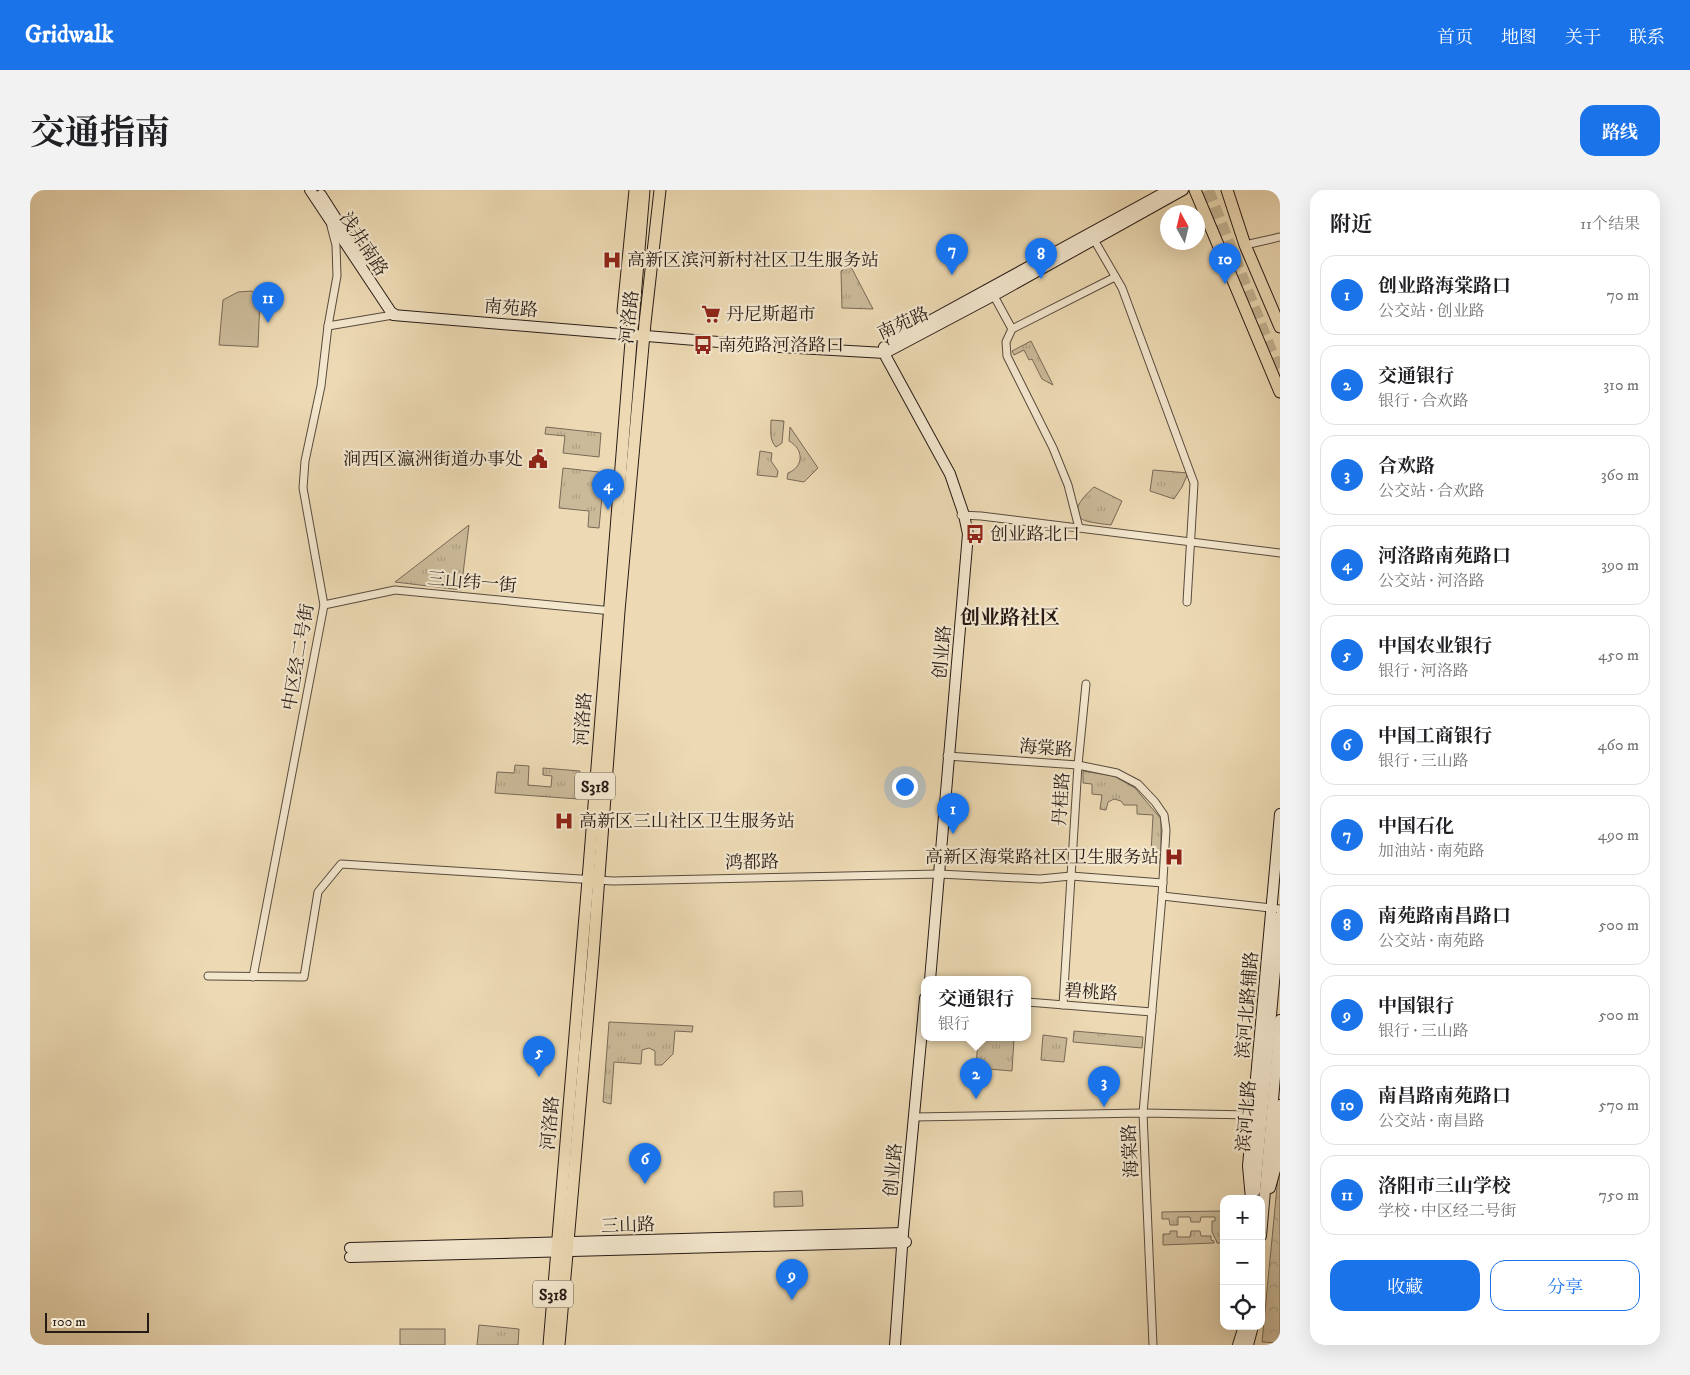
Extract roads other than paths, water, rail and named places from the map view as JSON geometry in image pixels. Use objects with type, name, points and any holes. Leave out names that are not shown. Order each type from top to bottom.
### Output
[{"type":"main road","name":"河洛路","points":[[635,190],[650,279]]},
{"type":"main road","points":[[641,228],[644,190]]},
{"type":"main road","points":[[641,228],[653,190]]},
{"type":"main road","name":"河洛路","points":[[614,611],[660,190]]},
{"type":"main road","points":[[1195,190],[1280,392]]},
{"type":"main road","points":[[1226,190],[1245,245],[1280,327]]},
{"type":"main road","name":"河洛路","points":[[549,1345],[563,1248],[594,956],[593,880],[614,611],[632,328],[623,311],[641,228]]},
{"type":"main road","name":"河洛路","points":[[559,1345],[563,1248]]},
{"type":"street","name":"浅井南路","points":[[310,190],[330,223],[393,312]]},
{"type":"street","name":"浅井南路","points":[[318,190],[393,312]]},
{"type":"street","name":"南苑路","points":[[882,350],[1169,190]]},
{"type":"street","name":"南苑路","points":[[393,312],[632,328],[644,333],[780,347],[882,350],[994,296],[1183,190]]},
{"type":"street","name":"中区经二号街","points":[[252,977],[324,605],[304,488],[305,461],[321,386],[328,324],[337,276],[336,245],[330,223]]},
{"type":"street","points":[[1245,245],[1280,237]]},
{"type":"street","points":[[1094,239],[1122,288],[1194,483],[1187,602]]},
{"type":"street","points":[[1079,528],[1068,485],[1053,448],[1008,356],[1006,342],[1012,329],[1115,277]]},
{"type":"street","points":[[994,296],[1012,329]]},
{"type":"street","points":[[328,324],[393,312]]},
{"type":"street","name":"创业路","points":[[882,350],[880,357],[946,476],[968,534],[928,976]]},
{"type":"street","points":[[962,515],[1280,553]]},
{"type":"street","name":"三山纬一街","points":[[324,605],[395,590],[614,611]]},
{"type":"street","name":"丹桂路","points":[[1063,1005],[1078,765],[1086,684]]},
{"type":"street","name":"海棠路","points":[[948,756],[1078,765],[1117,774],[1138,784],[1164,815],[1166,830],[1163,883],[1143,1113],[1153,1345]]},
{"type":"street","name":"滨河北路辅路","points":[[1252,1195],[1248,1166],[1278,911],[1280,814]]},
{"type":"street","name":"鸿都路","points":[[252,977],[304,977],[318,892],[341,864],[593,880],[937,874],[1040,879],[1071,876],[1163,883]]},
{"type":"street","points":[[1162,896],[1278,911]]},
{"type":"street","name":"滨河北路","points":[[1263,1195],[1262,1168],[1278,911]]},
{"type":"street","points":[[208,976],[252,977]]},
{"type":"street","name":"碧桃路","points":[[1031,1002],[1152,1012]]},
{"type":"street","name":"滨河北路","points":[[1253,1195],[1262,1168],[1280,1020]]},
{"type":"street","name":"创业路","points":[[897,1345],[922,1041]]},
{"type":"street","name":"创业路","points":[[916,1117],[924,1041]]},
{"type":"street","points":[[1265,1208],[1275,1170],[1280,1101]]},
{"type":"street","points":[[916,1117],[1143,1113],[1253,1115]]},
{"type":"street","name":"三山路","points":[[350,1252],[905,1238]]},
{"type":"street","points":[[1238,1345],[1243,1330]]},
{"type":"street","points":[[1248,1345],[1252,1330]]},
{"type":"tunnel","points":[[1208,190],[1280,374]]},
{"type":"place","name":"高新区滨河新村社区卫生服务站","points":[[612,260]]},
{"type":"place","name":"中国石化","points":[[952,275]]},
{"type":"place","name":"南苑路南昌路口","points":[[1041,279]]},
{"type":"place","name":"南昌路南苑路口","points":[[1225,284]]},
{"type":"place","name":"丹尼斯超市","points":[[711,314]]},
{"type":"place","name":"洛阳市三山学校","points":[[268,323]]},
{"type":"place","name":"南苑路河洛路口","points":[[703,345]]},
{"type":"place","name":"涧西区瀛洲街道办事处","points":[[538,459]]},
{"type":"place","name":"河洛路南苑路口","points":[[608,510]]},
{"type":"place","name":"创业路北口","points":[[975,534]]},
{"type":"place","name":"高新区三山社区卫生服务站","points":[[564,821]]},
{"type":"place","name":"创业路海棠路口","points":[[953,834]]},
{"type":"place","name":"高新区海棠路社区卫生服务站","points":[[1174,857]]},
{"type":"place","name":"中国农业银行","points":[[539,1077]]},
{"type":"place","name":"交通银行","points":[[976,1099]]},
{"type":"place","name":"合欢路","points":[[1104,1107]]},
{"type":"place","name":"中国工商银行","points":[[645,1184]]},
{"type":"place","name":"中国银行","points":[[792,1300]]},
{"type":"district","name":"创业路社区","points":[[1010,617]]}]
